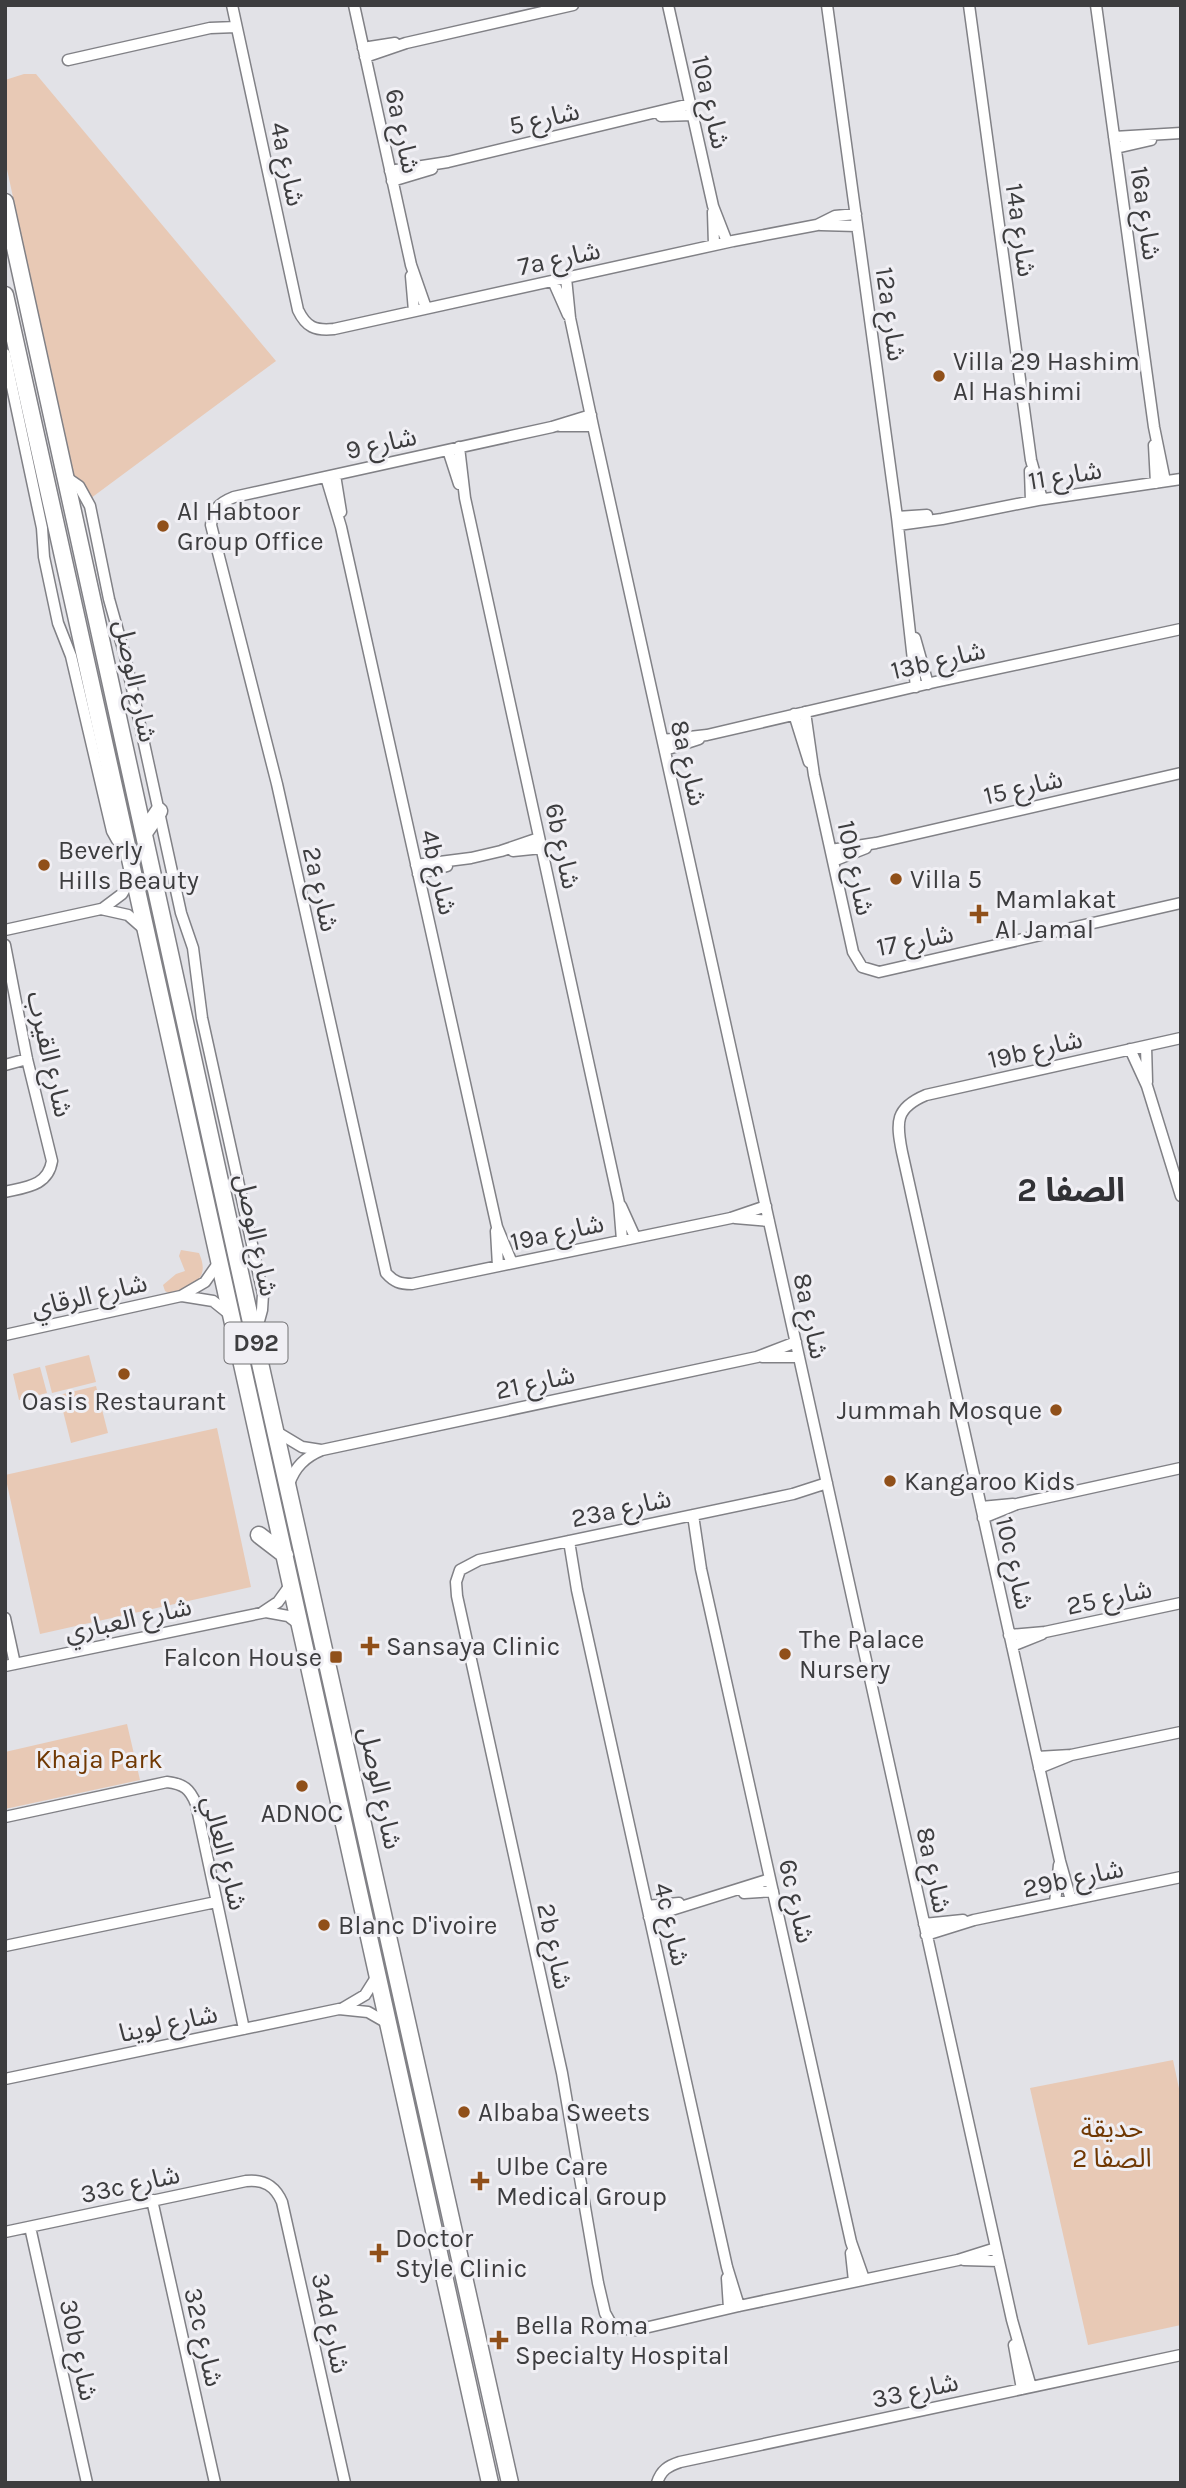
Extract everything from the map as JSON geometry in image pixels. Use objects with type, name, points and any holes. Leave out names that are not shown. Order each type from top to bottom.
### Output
[{"type":"main road","name":"شارع الوصل","points":[[5,202],[510,2483]]},
{"type":"main road","name":"شارع الوصل","points":[[5,295],[490,2483]]},
{"type":"main road","points":[[144,833],[159,811]]},
{"type":"main road","points":[[259,1535],[285,1555]]},
{"type":"main road","points":[[370,1936],[380,1941],[388,1933]]},
{"type":"main road","points":[[407,2016],[422,2029]]},
{"type":"main road","points":[[480,2347],[490,2331]]},
{"type":"street","name":"4a شارع","points":[[232,5],[298,310],[311,328]]},
{"type":"street","name":"6a شارع","points":[[354,5],[411,265],[426,309]]},
{"type":"street","points":[[364,52],[573,5]]},
{"type":"street","name":"10a شارع","points":[[668,5],[714,208],[727,242]]},
{"type":"street","name":"12a شارع","points":[[827,5],[898,521],[916,687]]},
{"type":"street","name":"14a شارع","points":[[969,5],[1036,500]]},
{"type":"street","name":"16a شارع","points":[[1096,5],[1161,482]]},
{"type":"street","points":[[68,60],[235,22]]},
{"type":"street","name":"شارع 5","points":[[391,176],[433,169],[448,162],[690,104]]},
{"type":"street","name":"شارع 5","points":[[650,115],[693,115]]},
{"type":"street","points":[[1115,143],[1181,133]]},
{"type":"street","name":"10a شارع","points":[[714,208],[714,245]]},
{"type":"street","name":"7a شارع","points":[[817,225],[835,216],[856,214]]},
{"type":"street","name":"7a شارع","points":[[311,328],[334,329],[727,242],[817,225],[858,226]]},
{"type":"street","name":"6a شارع","points":[[411,265],[414,311]]},
{"type":"street","name":"8a شارع","points":[[566,278],[570,318],[592,421],[1027,2388]]},
{"type":"street","name":"8a شارع","points":[[553,281],[570,318]]},
{"type":"street","name":"شارع الوصل","points":[[5,354],[42,528],[44,557],[60,629],[71,656],[112,831],[117,840],[129,848]]},
{"type":"street","name":"شارع 9","points":[[217,506],[234,497],[556,426],[592,421]]},
{"type":"street","name":"6b شارع","points":[[454,449],[619,1203],[622,1240]]},
{"type":"street","name":"4b شارع","points":[[330,476],[497,1227],[512,1263]]},
{"type":"street","points":[[66,477],[79,486],[90,506],[181,913],[192,948],[202,1018],[263,1294],[262,1310],[254,1336]]},
{"type":"street","name":"شارع 11","points":[[898,521],[1181,479]]},
{"type":"street","name":"2a شارع","points":[[217,506],[211,525],[277,784],[383,1264],[392,1280]]},
{"type":"street","name":"12a شارع","points":[[911,628],[928,684]]},
{"type":"street","name":"13b شارع","points":[[664,745],[1181,629]]},
{"type":"street","name":"10b شارع","points":[[805,712],[814,775],[853,952],[862,967]]},
{"type":"street","name":"10b شارع","points":[[794,714],[814,775]]},
{"type":"street","name":"شارع 15","points":[[832,855],[1181,773]]},
{"type":"street","points":[[417,869],[540,843]]},
{"type":"street","points":[[5,930],[102,909],[122,894],[134,872]]},
{"type":"street","name":"شارع 17","points":[[862,967],[879,972],[1181,903]]},
{"type":"street","points":[[102,909],[128,915],[147,933]]},
{"type":"street","name":"شارع القيرب","points":[[5,945],[27,1059],[52,1155],[50,1171],[38,1183],[5,1192]]},
{"type":"street","name":"19b شارع","points":[[903,1110],[914,1100],[926,1095],[1181,1038]]},
{"type":"street","points":[[1146,1046],[1147,1086]]},
{"type":"street","points":[[1130,1049],[1147,1086],[1181,1196]]},
{"type":"street","points":[[5,1065],[27,1059]]},
{"type":"street","name":"10c شارع","points":[[903,1110],[897,1129],[1039,1768],[1071,1900]]},
{"type":"street","name":"6b شارع","points":[[619,1203],[635,1237]]},
{"type":"street","name":"19a شارع","points":[[392,1280],[401,1284],[412,1284],[731,1218],[766,1206]]},
{"type":"street","name":"19a شارع","points":[[731,1218],[769,1220]]},
{"type":"street","name":"4b شارع","points":[[497,1227],[498,1266]]},
{"type":"street","name":"شارع الرقاي","points":[[5,1335],[181,1296],[205,1282],[220,1259]]},
{"type":"street","name":"شارع الرقاي","points":[[181,1296],[213,1301],[232,1318]]},
{"type":"street","name":"شارع 21","points":[[289,1485],[298,1467],[322,1450],[758,1357],[796,1342]]},
{"type":"street","name":"شارع 21","points":[[758,1357],[799,1357]]},
{"type":"street","points":[[277,1432],[302,1447],[322,1450]]},
{"type":"street","points":[[981,1507],[1017,1504],[1181,1468]]},
{"type":"street","name":"23a شارع","points":[[460,1570],[479,1560],[828,1487]]},
{"type":"street","points":[[983,1518],[1017,1504]]},
{"type":"street","name":"6c شارع","points":[[689,1516],[859,2280]]},
{"type":"street","name":"4c شارع","points":[[565,1542],[734,2307]]},
{"type":"street","name":"2b شارع","points":[[460,1570],[456,1582],[457,1596],[562,2073],[605,2313],[617,2328],[636,2330],[734,2307]]},
{"type":"street","name":"شارع العباري","points":[[259,1614],[278,1602],[291,1584]]},
{"type":"street","name":"شارع 25","points":[[1009,1635],[1045,1632],[1181,1603]]},
{"type":"street","name":"شارع العباري","points":[[10,1665],[259,1614],[281,1614],[301,1625]]},
{"type":"street","points":[[5,1618],[10,1665]]},
{"type":"street","name":"شارع 25","points":[[1012,1646],[1045,1632]]},
{"type":"street","points":[[1037,1757],[1071,1755],[1181,1731]]},
{"type":"street","points":[[1039,1768],[1071,1755]]},
{"type":"street","name":"شارع العالي","points":[[5,1817],[157,1784],[178,1783],[188,1788],[196,1804],[244,2029]]},
{"type":"street","name":"10c شارع","points":[[1055,1903],[1060,1861]]},
{"type":"street","name":"29b شارع","points":[[926,1935],[974,1920],[1181,1877]]},
{"type":"street","points":[[649,1917],[690,1903],[733,1893],[770,1879]]},
{"type":"street","points":[[733,1893],[773,1891]]},
{"type":"street","points":[[5,1946],[216,1902]]},
{"type":"street","points":[[647,1906],[690,1903]]},
{"type":"street","name":"29b شارع","points":[[924,1924],[974,1920]]},
{"type":"street","name":"شارع لوينا","points":[[5,2079],[339,2009],[365,1995],[378,1975]]},
{"type":"street","name":"شارع لوينا","points":[[339,2009],[368,2012],[389,2024]]},
{"type":"street","name":"33c شارع","points":[[5,2232],[246,2181],[263,2181]]},
{"type":"street","name":"34d شارع","points":[[263,2181],[278,2193],[282,2202],[345,2483]]},
{"type":"street","name":"32c شارع","points":[[152,2200],[215,2483]]},
{"type":"street","name":"30b شارع","points":[[30,2227],[87,2483]]},
{"type":"street","points":[[734,2307],[960,2259],[996,2248]]},
{"type":"street","points":[[960,2259],[975,2262],[999,2261]]},
{"type":"street","name":"شارع 33","points":[[659,2478],[669,2466],[680,2462],[1181,2356]]},
{"type":"green space","points":[[24,74],[36,74],[276,361],[83,504],[77,494],[5,160],[5,80]]},
{"type":"green space","points":[[181,1250],[199,1253],[203,1270],[198,1280],[172,1295],[165,1291],[163,1285],[176,1274],[185,1271],[179,1256]]},
{"type":"green space","points":[[89,1355],[96,1382],[52,1393],[45,1366]]},
{"type":"green space","points":[[40,1367],[47,1393],[19,1400],[13,1374]]},
{"type":"green space","points":[[96,1386],[108,1433],[71,1443],[59,1395]]},
{"type":"green space","points":[[217,1428],[251,1587],[40,1634],[5,1475]]},
{"type":"green space","name":"Khaja Park","points":[[127,1724],[140,1780],[5,1809],[5,1752]]},
{"type":"green space","name":"حديقة الصفا 2","points":[[1173,2060],[1181,2098],[1181,2325],[1088,2345],[1030,2088]]},
{"type":"place","name":"Villa 29 Hashim Al Hashimi","points":[[939,376]]},
{"type":"place","name":"Al Habtoor Group Office","points":[[163,526]]},
{"type":"place","name":"Beverly Hills Beauty","points":[[44,865]]},
{"type":"place","name":"Villa 5","points":[[896,879]]},
{"type":"place","name":"Mamlakat Al Jamal","points":[[979,914]]},
{"type":"place","name":"Oasis Restaurant","points":[[124,1374]]},
{"type":"place","name":"Jummah Mosque","points":[[1056,1410]]},
{"type":"place","name":"Kangaroo Kids","points":[[890,1481]]},
{"type":"place","name":"Sansaya Clinic","points":[[370,1646]]},
{"type":"place","name":"The Palace Nursery","points":[[785,1654]]},
{"type":"place","name":"Falcon House","points":[[336,1657]]},
{"type":"place","name":"ADNOC","points":[[302,1786]]},
{"type":"place","name":"Blanc D'ivoire","points":[[324,1925]]},
{"type":"place","name":"Albaba Sweets","points":[[464,2112]]},
{"type":"place","name":"Ulbe Care Medical Group","points":[[480,2181]]},
{"type":"place","name":"Doctor Style Clinic","points":[[379,2253]]},
{"type":"place","name":"Bella Roma Specialty Hospital","points":[[499,2340]]},
{"type":"district","name":"الصفا 2","points":[[1071,1189]]}]
